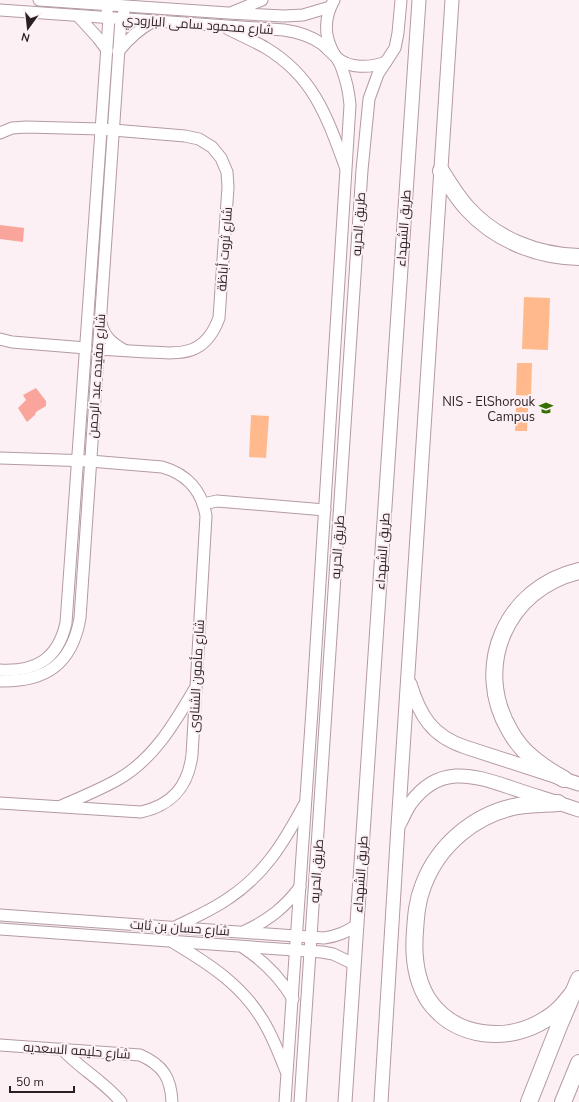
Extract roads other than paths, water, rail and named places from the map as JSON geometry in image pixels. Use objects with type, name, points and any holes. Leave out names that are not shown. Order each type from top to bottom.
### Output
[{"type":"highway","points":[[441,171],[458,197],[468,209],[479,220],[504,237],[517,244],[546,254],[579,257]]},
{"type":"highway","points":[[571,781],[551,772],[534,759],[519,744],[511,732],[499,707],[494,681],[494,668],[503,633],[523,602],[552,580],[579,571]]},
{"type":"highway","points":[[558,803],[518,806],[493,814],[470,826],[450,843],[434,863],[423,887],[416,912],[414,953],[419,979],[429,1001],[437,1010],[451,1021],[468,1030],[479,1033],[516,1033],[527,1029],[554,1014],[572,994]]},
{"type":"highway","points":[[529,1102],[579,979]]},
{"type":"highway","points":[[563,1102],[579,1063]]},
{"type":"main road","name":"طريق الشهداء","points":[[345,1102],[418,0]]},
{"type":"main road","points":[[382,1102],[407,676],[452,0]]},
{"type":"main road","points":[[407,676],[416,703],[423,717],[441,736],[457,744],[571,781]]},
{"type":"main road","points":[[398,826],[410,804],[422,792],[436,782],[452,776],[478,777],[579,810]]},
{"type":"street","name":"شارع محمود سامى البارودي","points":[[39,0],[294,16],[312,13],[332,3]]},
{"type":"street","points":[[228,13],[262,0]]},
{"type":"street","name":"طريق الحريه","points":[[300,1102],[367,106],[374,84],[386,62],[393,53],[397,41],[401,0]]},
{"type":"street","name":"طريق الحريه","points":[[285,1102],[306,803],[350,105],[344,74],[327,37],[326,22],[332,3]]},
{"type":"street","points":[[109,18],[107,9],[110,5]]},
{"type":"street","points":[[121,19],[124,15],[122,6]]},
{"type":"street","name":"شارع محمود سامى البارودي","points":[[0,10],[294,32],[304,34],[317,41],[329,50],[336,58],[347,63],[359,66],[373,66],[386,62]]},
{"type":"street","points":[[78,16],[107,50]]},
{"type":"street","name":"شارع مفيده عبد الرحمن","points":[[0,670],[20,670],[34,666],[46,659],[56,649],[63,636],[66,623],[109,18]]},
{"type":"street","name":"شارع مفيده عبد الرحمن","points":[[0,681],[29,679],[45,673],[59,663],[70,650],[77,635],[80,618],[121,19]]},
{"type":"street","points":[[118,52],[134,34],[154,21]]},
{"type":"street","points":[[222,26],[266,48],[286,62],[318,99],[329,121],[347,171],[354,169],[362,170]]},
{"type":"street","points":[[350,105],[358,109],[367,106]]},
{"type":"street","name":"شارع ثروت أباظة","points":[[0,134],[12,128],[26,127],[101,129],[184,136],[199,139],[212,147],[221,158],[227,172],[228,187],[219,318],[215,330],[207,340],[197,348],[172,354],[98,349],[91,356],[85,348],[12,342],[0,339]]},
{"type":"street","points":[[100,317],[102,328],[107,337],[115,345],[125,350]]},
{"type":"street","name":"شارع مأمون الشناوى","points":[[0,458],[78,460],[172,469],[189,480],[196,488],[203,504],[206,516],[190,767],[184,784],[173,798],[158,807],[141,812],[58,808],[0,803]]},
{"type":"street","points":[[203,504],[217,501],[325,510]]},
{"type":"street","points":[[58,808],[118,780],[137,766],[153,751],[168,733],[196,687]]},
{"type":"street","points":[[175,927],[229,898],[260,871],[278,850],[306,803]]},
{"type":"street","points":[[243,932],[260,924],[275,914],[289,901],[300,887]]},
{"type":"street","name":"شارع حسان بن ثابت","points":[[0,915],[324,938],[336,936],[357,925]]},
{"type":"street","name":"شارع حسان بن ثابت","points":[[0,929],[296,950],[333,954],[354,964]]},
{"type":"street","points":[[172,942],[218,971],[237,987],[266,1025],[288,1073]]},
{"type":"street","points":[[242,947],[271,969],[283,983],[293,999]]},
{"type":"street","name":"شارع حليمه السعديه","points":[[0,1045],[140,1056],[152,1060],[161,1068],[168,1078],[172,1090],[172,1102]]},
{"type":"street","points":[[62,1049],[74,1061],[99,1080],[121,1102]]},
{"type":"place","name":"NIS - ElShorouk Campus","points":[[546,408]]}]
